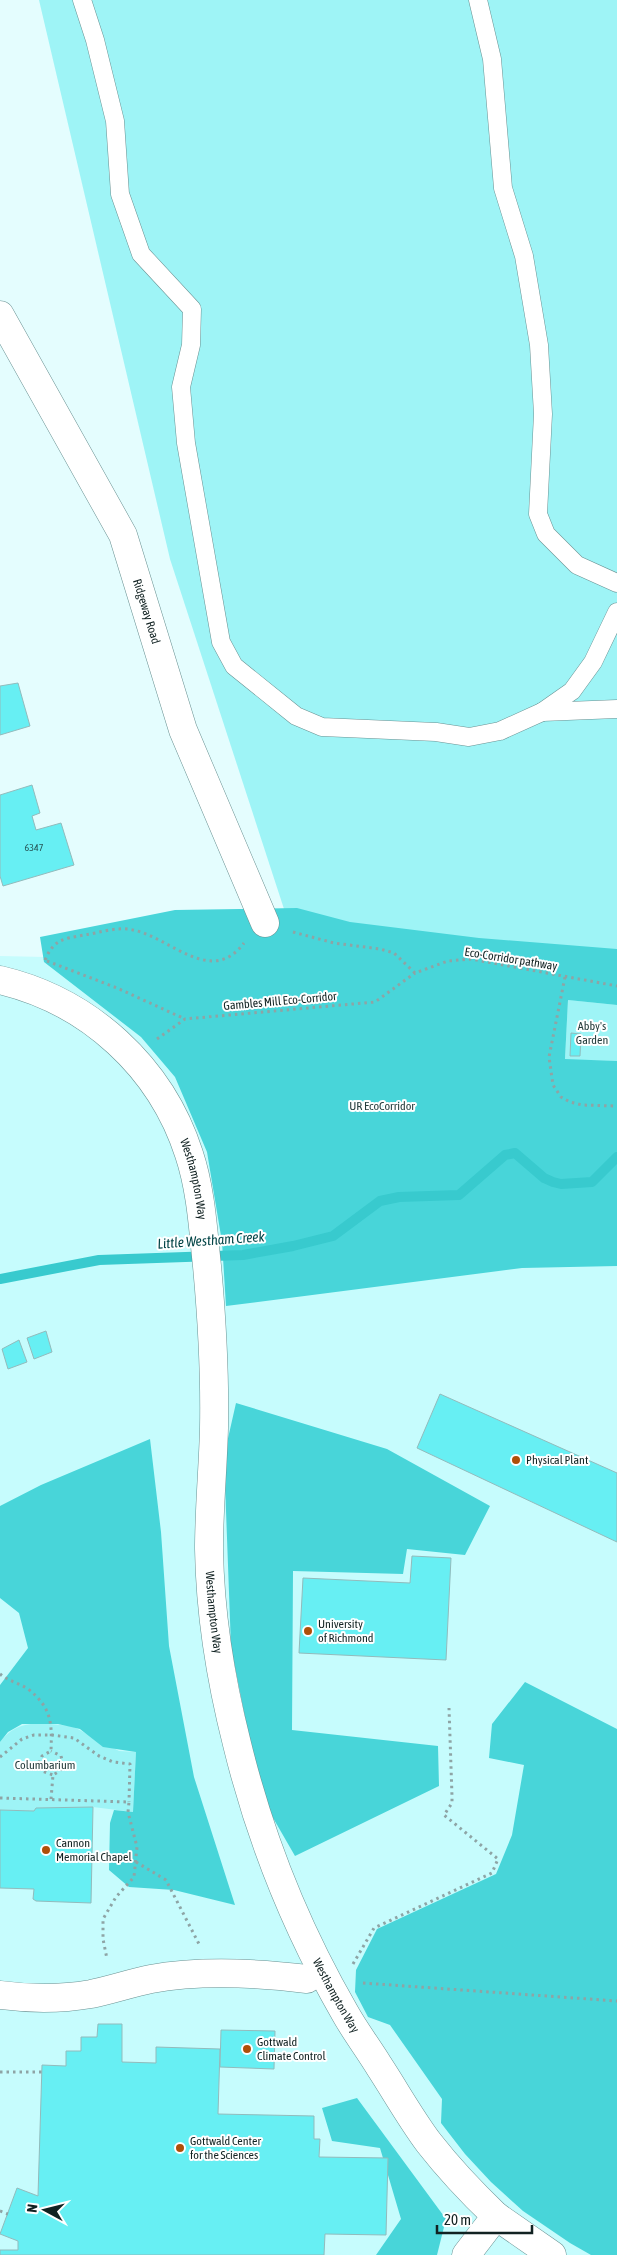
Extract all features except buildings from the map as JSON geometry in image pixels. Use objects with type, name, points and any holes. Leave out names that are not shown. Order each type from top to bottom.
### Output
[{"type":"street","name":"Ridgeway Road","points":[[0,315],[123,535],[183,730],[265,923]]},
{"type":"street","name":"Westhampton Way","points":[[0,980],[30,989],[61,1002],[114,1039],[147,1073],[180,1129],[190,1156],[197,1188],[213,1334],[214,1425],[209,1547],[216,1637],[236,1744],[269,1850],[314,1956],[342,2008],[427,2140],[466,2187],[496,2216],[552,2255]]},
{"type":"street","points":[[0,1995],[16,1998],[61,1997],[90,1994],[151,1979],[214,1974],[307,1979]]},
{"type":"street","points":[[466,2255],[496,2216]]},
{"type":"lane","points":[[82,0],[95,40],[115,121],[120,194],[141,254],[192,309],[192,346],[181,387],[186,442],[221,642],[234,666],[296,716],[322,727],[436,732],[469,737],[500,731],[542,712],[572,691],[593,662],[617,612]]},
{"type":"lane","points":[[478,0],[492,59],[503,188],[524,256],[539,345],[543,414],[538,514],[546,534],[577,565],[617,583]]},
{"type":"lane","points":[[542,712],[617,709]]},
{"type":"path","points":[[44,960],[50,948],[60,940],[116,930],[133,929],[165,941],[194,958],[209,962],[222,959],[240,948],[250,934],[265,923],[300,935],[334,943],[394,953],[415,973]]},
{"type":"path","points":[[36,958],[117,988],[185,1018],[154,1041]]},
{"type":"path","name":"Eco-Corridor pathway","points":[[415,973],[459,959],[486,961],[617,986]]},
{"type":"path","name":"Gambles Mill Eco-Corridor","points":[[185,1018],[375,1002],[415,973]]},
{"type":"path","points":[[565,977],[548,1057],[553,1085],[561,1097],[570,1102],[582,1105],[617,1106]]},
{"type":"path","points":[[0,1674],[27,1688],[48,1711],[52,1724],[51,1751]]},
{"type":"path","points":[[351,1968],[374,1928],[492,1873],[498,1859],[444,1815],[452,1803],[449,1708]]},
{"type":"path","points":[[0,1757],[22,1739],[34,1735],[52,1735],[74,1738],[99,1756],[113,1762],[130,1764],[128,1812],[137,1847],[134,1876],[116,1897],[103,1919],[103,1939],[115,1988]]},
{"type":"path","points":[[51,1751],[61,1756],[63,1764],[60,1771],[53,1775],[42,1771],[39,1763],[42,1756],[51,1751]]},
{"type":"path","points":[[51,1799],[53,1775]]},
{"type":"path","points":[[0,1798],[129,1802]]},
{"type":"path","points":[[136,1862],[166,1880],[214,1974]]},
{"type":"path","points":[[353,1982],[617,2001]]},
{"type":"path","points":[[0,2072],[42,2072]]},
{"type":"path","points":[[0,2211],[8,2214]]},
{"type":"shaded area","name":"University of Richmond","points":[[0,956],[46,957],[617,990],[617,2255],[0,2255]]},
{"type":"green space","points":[[39,0],[617,0],[617,965],[299,939],[284,909],[170,559]]},
{"type":"green space","name":"UR EcoCorridor","points":[[297,908],[350,922],[479,938],[617,949],[617,1005],[568,1000],[565,1059],[617,1061],[617,1266],[522,1268],[226,1306],[222,1242],[207,1152],[175,1077],[141,1037],[44,962],[40,937],[175,910]]},
{"type":"green space","name":"Abby's Garden","points":[[568,1000],[617,1005],[617,1061],[565,1060]]},
{"type":"green space","points":[[236,1403],[387,1449],[490,1506],[465,1555],[407,1549],[403,1574],[293,1571],[292,1730],[438,1746],[439,1786],[295,1856],[261,1797],[231,1647],[224,1456]]},
{"type":"green space","points":[[150,1439],[161,1532],[169,1646],[194,1777],[235,1905],[174,1890],[129,1887],[109,1870],[110,1823],[114,1810],[133,1812],[136,1752],[103,1747],[80,1729],[58,1724],[22,1724],[8,1732],[0,1742],[0,1685],[28,1648],[19,1613],[0,1598],[0,1506],[41,1485]]},
{"type":"green space","points":[[525,1682],[617,1729],[617,2255],[591,2255],[570,2243],[523,2211],[491,2182],[465,2154],[441,2123],[442,2099],[390,2025],[368,2017],[355,1992],[356,1970],[377,1929],[496,1874],[512,1835],[524,1765],[489,1758],[492,1724]]},
{"type":"green space","name":"Columbarium","points":[[39,1723],[72,1726],[119,1751],[136,1752],[133,1812],[93,1807],[37,1808],[34,1811],[0,1810],[0,1742],[17,1728]]},
{"type":"green space","points":[[357,2098],[446,2219],[437,2255],[376,2255],[401,2219],[380,2148],[332,2141],[322,2108]]},
{"type":"waterway","name":"Little Westham Creek","points":[[0,1279],[99,1260],[243,1255],[293,1246],[333,1236],[380,1201],[399,1197],[459,1195],[505,1155],[515,1153],[544,1178],[561,1184],[592,1182],[617,1157]]},
{"type":"place","name":"Physical Plant","points":[[516,1460]]},
{"type":"place","name":"University of Richmond","points":[[308,1631]]},
{"type":"place","name":"Cannon Memorial Chapel","points":[[46,1850]]},
{"type":"place","name":"Gottwald Climate Control","points":[[247,2049]]},
{"type":"place","name":"Gottwald Center for the Sciences","points":[[180,2148]]}]
